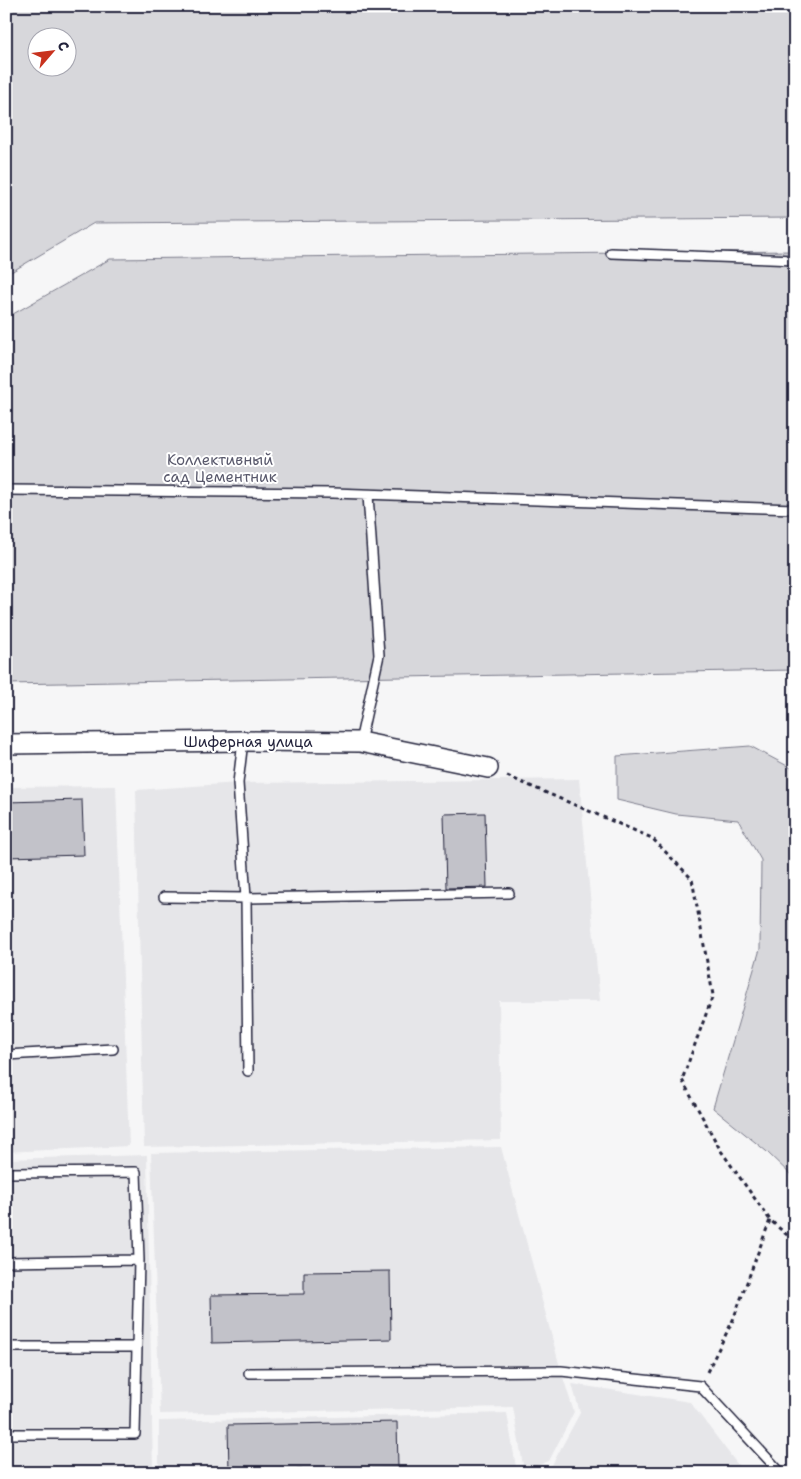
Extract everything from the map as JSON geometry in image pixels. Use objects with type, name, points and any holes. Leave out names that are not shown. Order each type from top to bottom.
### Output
[{"type":"street","name":"Шиферная улица","points":[[6,744],[243,741],[360,742],[488,768]]},
{"type":"lane","points":[[611,253],[795,260]]},
{"type":"lane","points":[[6,490],[368,494],[795,509]]},
{"type":"lane","points":[[360,742],[379,655],[368,494]]},
{"type":"lane","points":[[243,741],[238,783],[246,898],[248,1071]]},
{"type":"lane","points":[[164,898],[508,893]]},
{"type":"lane","points":[[6,1054],[113,1048]]},
{"type":"lane","points":[[6,1173],[136,1172],[139,1260],[136,1434],[6,1434]]},
{"type":"lane","points":[[6,1262],[139,1260]]},
{"type":"lane","points":[[6,1347],[137,1347]]},
{"type":"lane","points":[[249,1373],[561,1371],[700,1386],[782,1473]]},
{"type":"path","points":[[488,768],[652,838],[692,879],[713,995],[682,1080],[721,1151],[770,1220],[795,1242]]},
{"type":"path","points":[[700,1386],[733,1320],[770,1220]]},
{"type":"shaded area","points":[[579,779],[600,1001],[499,1001],[501,1140],[144,1147],[136,790],[238,783]]},
{"type":"shaded area","points":[[116,786],[129,1146],[6,1152],[6,787]]},
{"type":"shaded area","points":[[501,1147],[561,1371],[574,1412],[549,1461],[524,1471],[513,1407],[160,1414],[151,1153]]},
{"type":"shaded area","points":[[147,1155],[153,1473],[6,1473],[6,1159]]},
{"type":"shaded area","points":[[572,1384],[690,1402],[744,1473],[533,1473],[552,1465],[580,1413]]},
{"type":"shaded area","points":[[507,1413],[517,1473],[159,1473],[159,1421]]},
{"type":"green space","points":[[6,6],[795,6],[795,218],[94,223],[6,275]]},
{"type":"green space","name":"Коллективный сад Цементник","points":[[795,251],[795,670],[6,684],[6,318],[110,259]]},
{"type":"green space","points":[[750,746],[795,770],[795,1179],[766,1151],[713,1108],[760,949],[761,860],[738,820],[676,814],[617,800],[617,756]]},
{"type":"building","points":[[82,800],[84,855],[6,857],[6,802]]},
{"type":"building","points":[[485,813],[487,887],[446,888],[444,814]]},
{"type":"building","points":[[390,1271],[391,1339],[212,1343],[211,1295],[304,1294],[304,1272]]},
{"type":"building","points":[[397,1422],[398,1468],[229,1471],[228,1425]]}]
